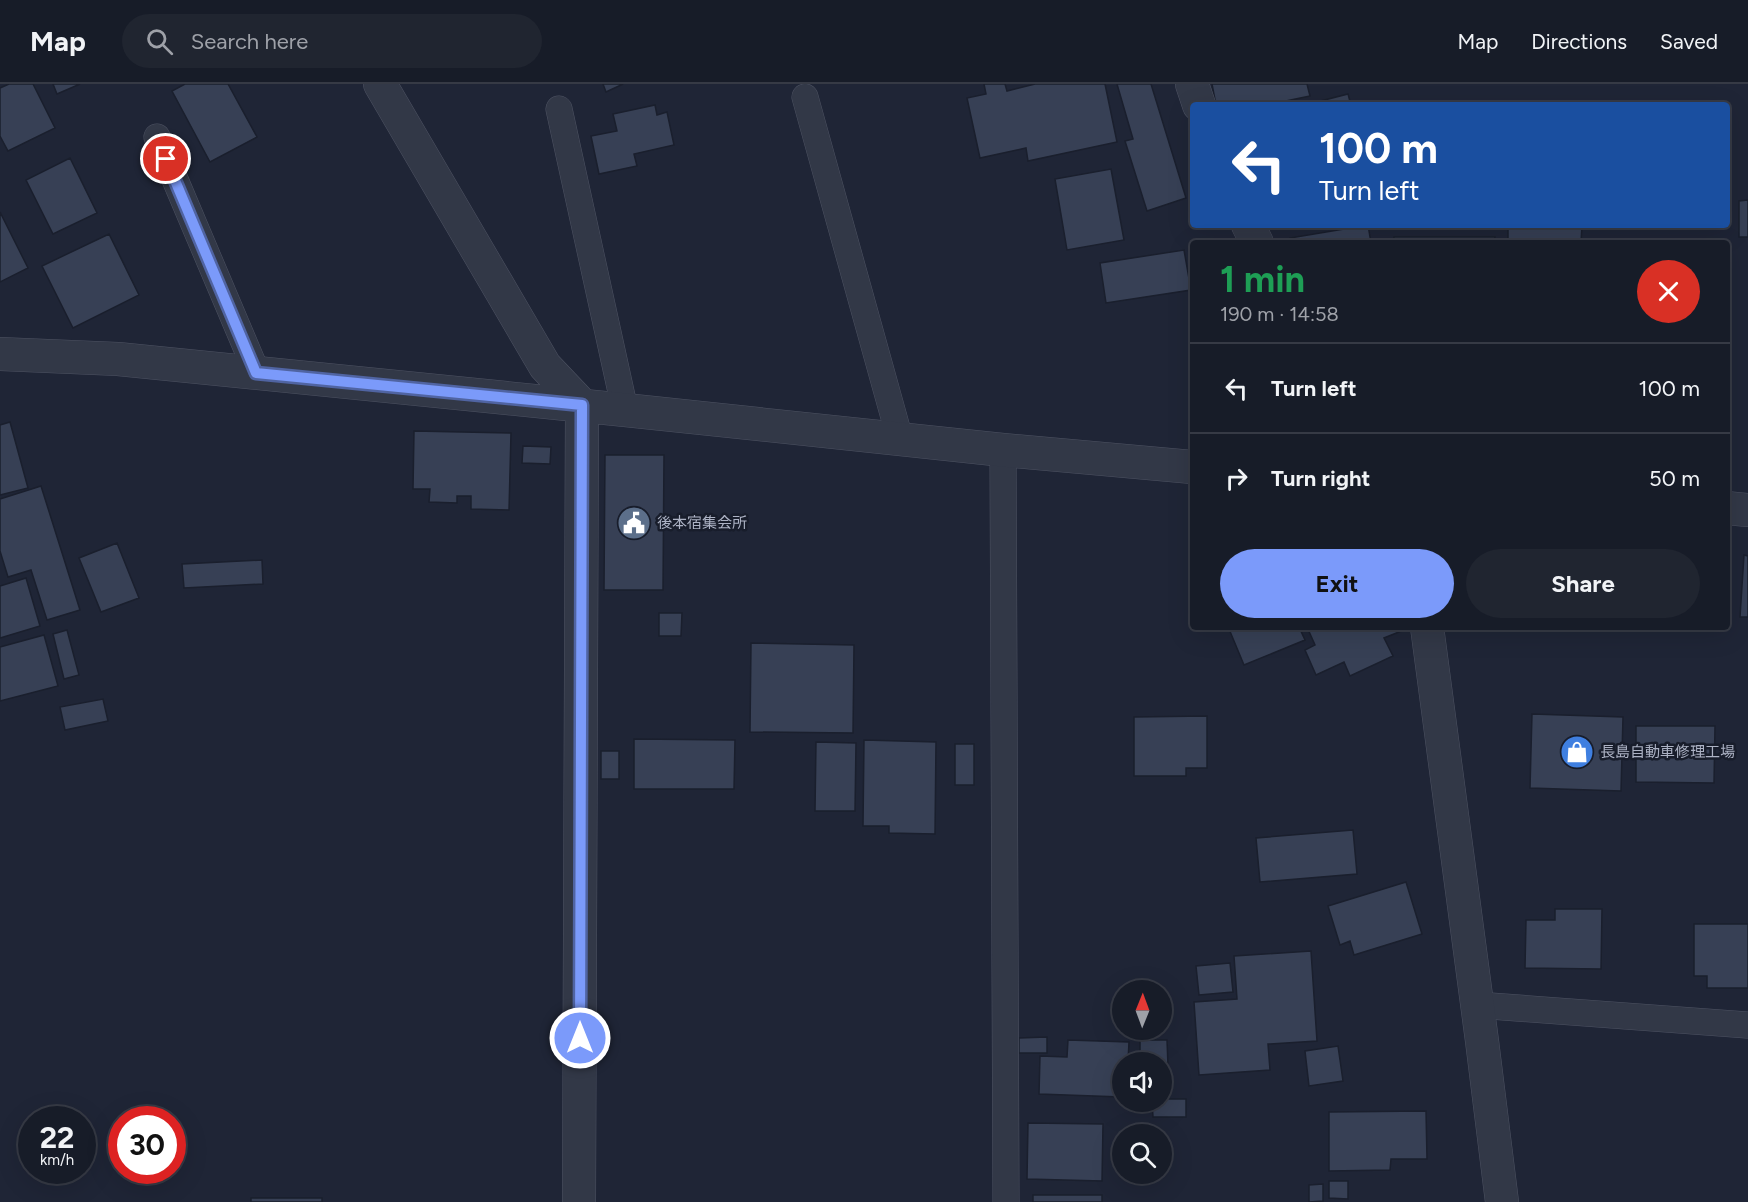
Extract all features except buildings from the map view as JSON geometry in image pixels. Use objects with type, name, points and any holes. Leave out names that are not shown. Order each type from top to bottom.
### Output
[{"type":"street","points":[[380,84],[545,366],[582,405],[579,1202]]},
{"type":"street","points":[[1192,84],[1198,102]]},
{"type":"street","points":[[0,354],[118,359],[1003,450],[1190,467]]},
{"type":"street","points":[[1730,508],[1748,510]]},
{"type":"street","points":[[1427,630],[1502,1202]]},
{"type":"lane","points":[[806,96],[900,439]]},
{"type":"lane","points":[[559,109],[625,410]]},
{"type":"lane","points":[[158,137],[256,373]]},
{"type":"lane","points":[[1003,450],[1006,1202]]},
{"type":"lane","points":[[1477,1005],[1747,1025]]},
{"type":"place","name":"後本宿集会所","points":[[634,523]]},
{"type":"place","name":"長島自動車修理工場","points":[[1577,752]]},
{"type":"route","points":[[166,159],[256,373],[582,405],[580,1038]]}]
